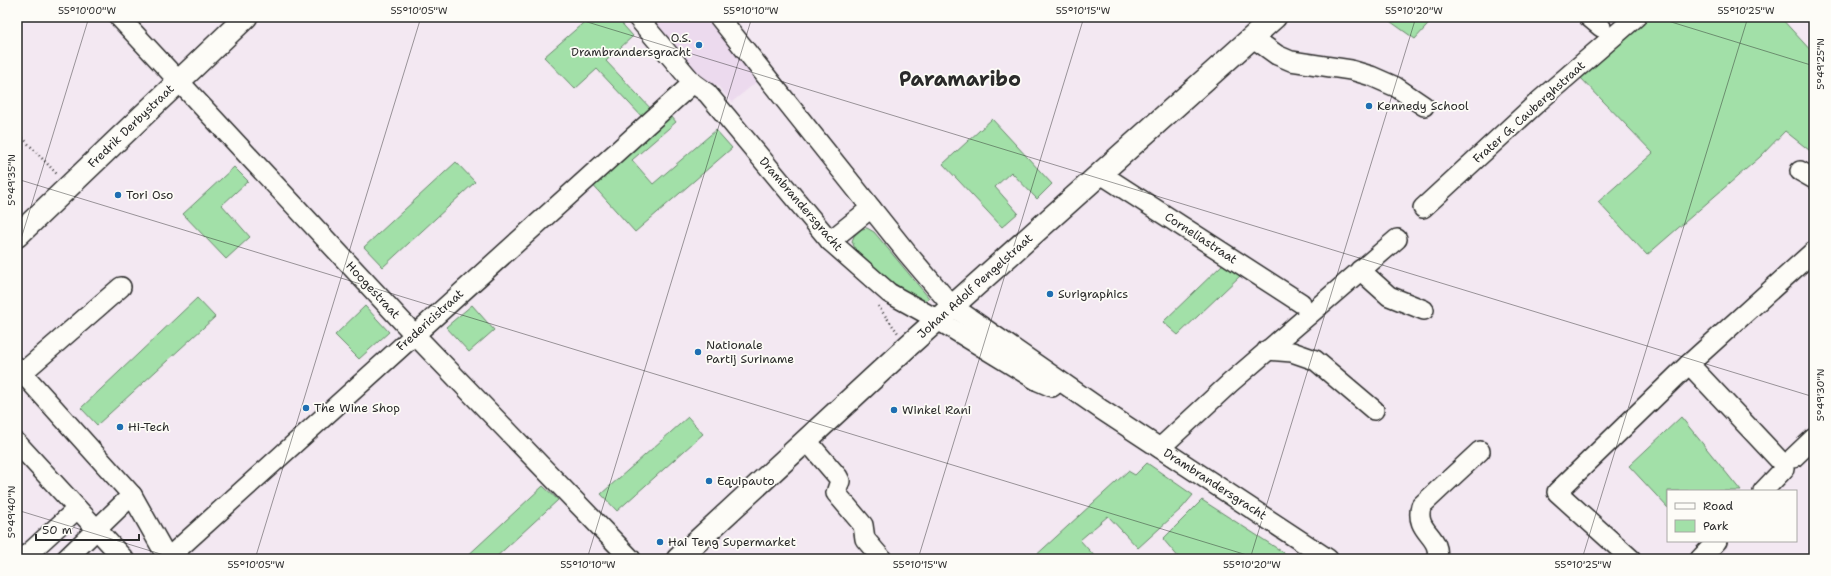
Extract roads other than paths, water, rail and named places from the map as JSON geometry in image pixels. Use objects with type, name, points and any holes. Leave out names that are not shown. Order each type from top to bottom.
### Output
[{"type":"main road","name":"Fredrik Derbystraat","points":[[17,236],[246,17]]},
{"type":"main road","name":"Johan Adolf Pengelstraat","points":[[678,559],[945,313],[1274,17]]},
{"type":"street","name":"Hoogestraat","points":[[119,17],[414,334],[631,559]]},
{"type":"street","name":"Drambrandersgracht","points":[[637,17],[693,83],[707,93],[830,241],[889,294],[945,313],[1102,410],[1328,559]]},
{"type":"street","name":"Drambrandersgracht","points":[[719,17],[871,208],[945,313]]},
{"type":"street","name":"Frater G. Cauberghstraat","points":[[1423,208],[1538,101],[1636,17]]},
{"type":"street","points":[[1252,37],[1277,55],[1291,61],[1351,70],[1396,86],[1424,106]]},
{"type":"street","name":"Fredericistraat","points":[[168,558],[693,83]]},
{"type":"street","name":"Corneliastraat","points":[[1101,174],[1301,302]]},
{"type":"street","points":[[830,241],[871,208]]},
{"type":"street","points":[[1160,448],[1268,350],[1397,239]]},
{"type":"street","points":[[1632,559],[1557,492],[1689,364],[1813,254]]},
{"type":"street","points":[[1360,270],[1389,296],[1424,310]]},
{"type":"street","points":[[121,287],[20,370],[132,495],[168,558]]},
{"type":"street","points":[[1268,350],[1292,352],[1315,360],[1374,410]]},
{"type":"street","points":[[1689,364],[1783,464],[1783,470],[1764,490]]},
{"type":"street","points":[[1793,458],[1814,438]]},
{"type":"street","points":[[807,441],[838,477],[840,481],[836,493],[863,526],[865,539],[882,559]]},
{"type":"street","points":[[17,444],[95,530],[124,559]]},
{"type":"street","points":[[1437,559],[1436,543],[1421,524],[1421,506],[1480,451]]},
{"type":"street","points":[[66,559],[132,495]]},
{"type":"street","points":[[17,557],[28,554],[77,509]]},
{"type":"street","points":[[1700,559],[1716,542]]},
{"type":"place","name":"O.S. Drambrandersgracht","points":[[699,45]]},
{"type":"place","name":"Kennedy School","points":[[1369,106]]},
{"type":"place","name":"Tori Oso","points":[[118,195]]},
{"type":"place","name":"Surigraphics","points":[[1050,294]]},
{"type":"place","name":"Nationale Partij Suriname","points":[[698,352]]},
{"type":"place","name":"The Wine Shop","points":[[306,408]]},
{"type":"place","name":"Winkel Rani","points":[[894,410]]},
{"type":"place","name":"Hi-Tech","points":[[120,427]]},
{"type":"place","name":"Equipauto","points":[[709,481]]},
{"type":"place","name":"Hai Teng Supermarket","points":[[660,542]]},
{"type":"district","name":"Paramaribo","points":[[960,79]]}]
